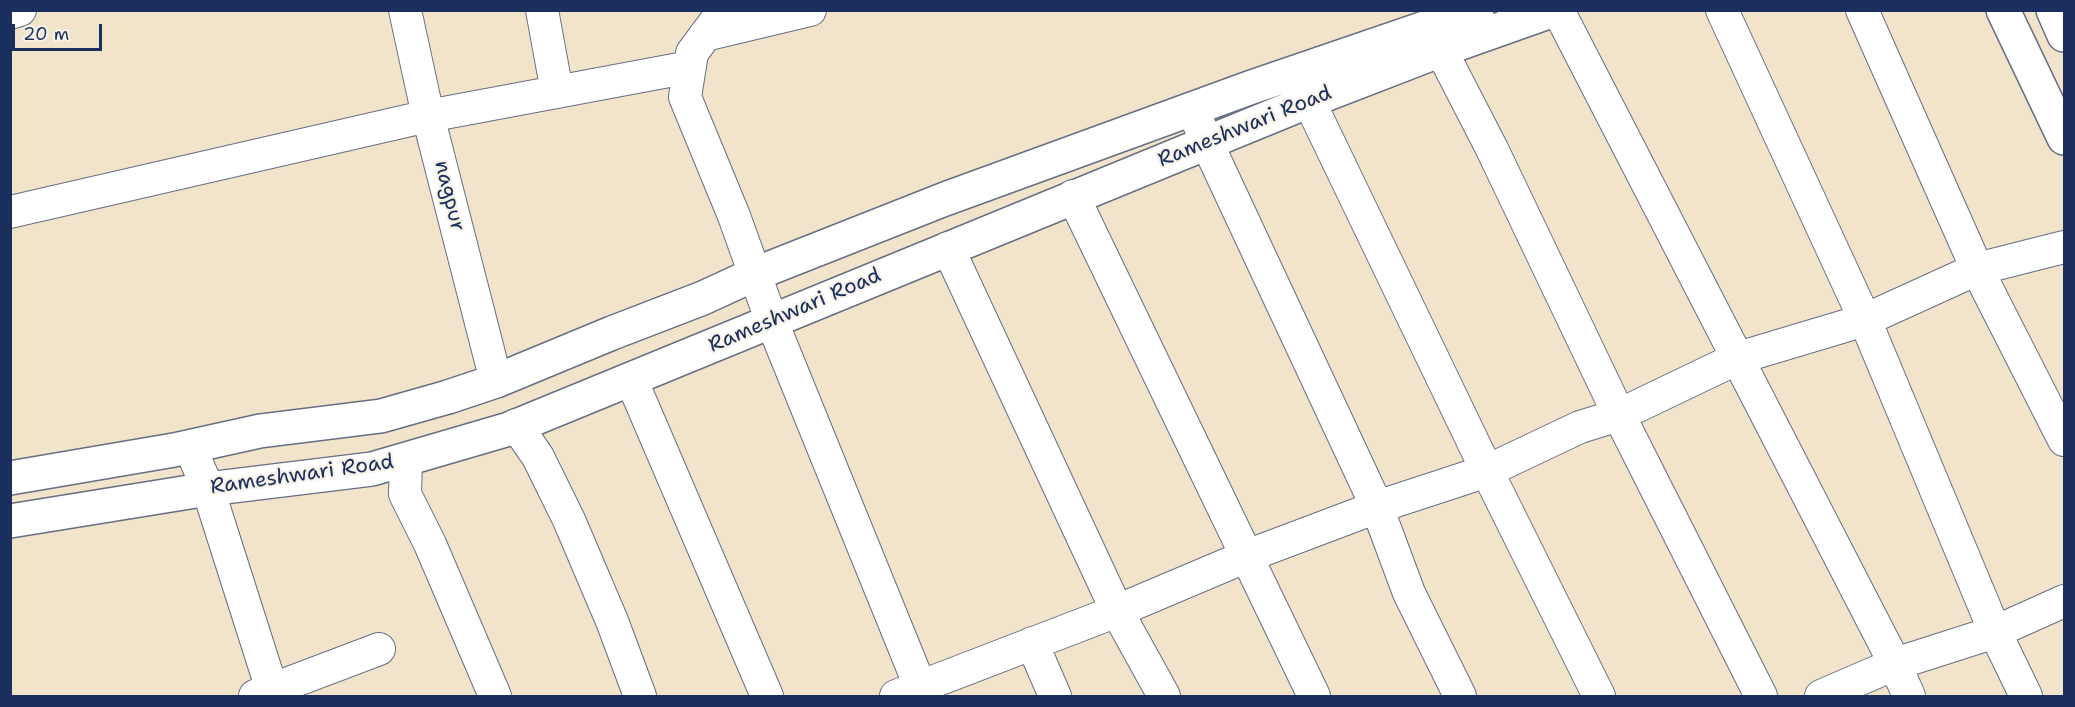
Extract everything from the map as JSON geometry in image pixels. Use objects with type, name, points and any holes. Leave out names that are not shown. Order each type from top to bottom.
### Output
[{"type":"main road","points":[[10,478],[190,447],[260,431],[381,416],[496,381],[703,298],[755,274],[945,199],[1477,10]]},
{"type":"main road","name":"Rameshwari Road","points":[[10,520],[207,489],[372,468],[406,460],[516,425],[1309,101],[1441,50],[1556,10]]},
{"type":"main road","points":[[2003,10],[2064,138]]},
{"type":"main road","points":[[2053,10],[2064,35]]},
{"type":"street","points":[[10,13],[20,10]]},
{"type":"street","name":"nagpur","points":[[405,10],[428,116],[496,381]]},
{"type":"street","points":[[542,10],[557,92]]},
{"type":"street","points":[[810,10],[713,23],[692,53],[685,97],[734,216],[771,322],[913,693],[1247,556],[1377,507],[1487,471],[1580,427],[1619,415],[1738,358],[1865,320],[1977,269],[2064,247]]},
{"type":"street","points":[[1556,10],[1738,358],[1895,664],[1909,696]]},
{"type":"street","points":[[1722,10],[1865,320],[1995,632],[2026,696]]},
{"type":"street","points":[[1862,10],[1977,269],[2064,440]]},
{"type":"street","points":[[1441,50],[1619,415],[1761,696]]},
{"type":"street","points":[[10,212],[428,116],[690,67]]},
{"type":"street","points":[[1309,101],[1487,471],[1599,696]]},
{"type":"street","points":[[1193,110],[1377,507],[1409,593],[1460,696]]},
{"type":"street","points":[[1073,196],[1314,696]]},
{"type":"street","points":[[948,248],[1117,611],[1164,696]]},
{"type":"street","points":[[631,379],[767,696]]},
{"type":"street","points":[[516,425],[538,457],[569,520],[612,621],[640,696]]},
{"type":"street","points":[[190,447],[207,489],[267,694],[379,649]]},
{"type":"street","points":[[406,460],[405,494],[430,544],[495,696]]},
{"type":"street","points":[[1821,696],[1895,664],[1995,632],[2064,601]]},
{"type":"street","points":[[1032,643],[1054,696]]}]
